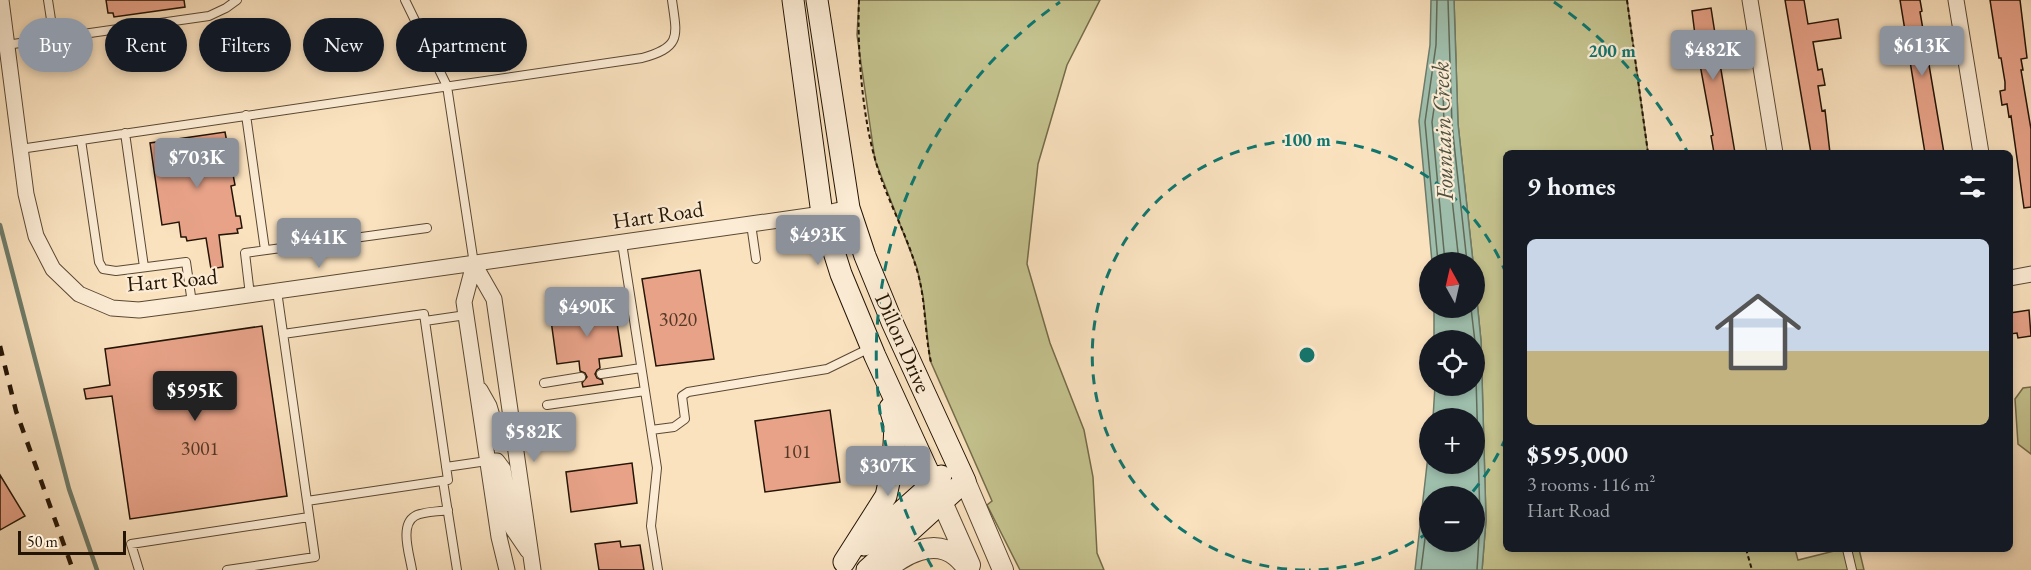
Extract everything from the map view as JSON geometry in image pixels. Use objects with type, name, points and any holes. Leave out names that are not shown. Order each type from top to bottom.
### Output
[{"type":"main road","name":"Dillon Drive","points":[[793,0],[822,214],[841,274],[873,352],[937,493]]},
{"type":"main road","name":"Dillon Drive","points":[[817,0],[849,208],[865,256],[892,322],[961,471]]},
{"type":"main road","points":[[839,566],[886,496],[893,464],[895,426],[873,352]]},
{"type":"main road","points":[[867,570],[937,493],[961,471]]},
{"type":"main road","points":[[839,566],[937,493]]},
{"type":"street","name":"Hart Road","points":[[1,0],[26,194],[36,236],[53,269],[79,294],[112,308],[139,310],[192,303],[622,243],[822,214],[849,208]]},
{"type":"street","points":[[1750,0],[1775,150]]},
{"type":"street","points":[[1956,0],[1981,150]]},
{"type":"street","points":[[474,264],[464,302],[499,537],[507,570]]},
{"type":"street","points":[[474,264],[494,298],[532,563]]},
{"type":"street","points":[[2013,277],[2031,274]]},
{"type":"street","points":[[475,382],[489,405],[498,436],[506,441],[514,440]]},
{"type":"street","points":[[487,460],[497,461],[503,469],[513,529],[532,563]]},
{"type":"street","name":"Dillon Drive","points":[[961,471],[1003,570]]},
{"type":"street","name":"Dillon Drive","points":[[937,493],[971,570]]},
{"type":"street","points":[[886,570],[899,559],[926,548],[954,554],[971,570]]},
{"type":"lane","points":[[48,0],[51,18]]},
{"type":"lane","points":[[93,33],[209,16],[237,0]]},
{"type":"lane","points":[[405,0],[447,86],[474,264]]},
{"type":"lane","points":[[20,149],[656,54],[672,44],[676,35],[672,0]]},
{"type":"lane","points":[[6,45],[18,44]]},
{"type":"lane","points":[[246,115],[265,250]]},
{"type":"lane","points":[[125,133],[144,267]]},
{"type":"lane","points":[[81,140],[99,262],[103,269],[116,271],[186,262],[192,303]]},
{"type":"lane","points":[[751,224],[756,260]]},
{"type":"lane","points":[[250,295],[245,253],[427,228]]},
{"type":"lane","points":[[622,243],[657,468],[651,526],[658,570]]},
{"type":"lane","points":[[227,570],[315,557],[277,291]]},
{"type":"lane","points":[[283,334],[424,314],[448,480],[307,501]]},
{"type":"lane","points":[[425,321],[466,315]]},
{"type":"lane","points":[[651,430],[680,424],[685,418],[682,396],[688,392],[827,369],[873,352]]},
{"type":"lane","points":[[601,374],[641,368]]},
{"type":"lane","points":[[544,383],[581,377]]},
{"type":"lane","points":[[547,405],[645,391]]},
{"type":"lane","points":[[446,467],[487,460]]},
{"type":"lane","points":[[443,481],[457,570]]},
{"type":"lane","points":[[412,570],[406,530],[408,523],[413,517],[419,515],[448,510]]},
{"type":"lane","points":[[139,570],[131,544],[309,517]]},
{"type":"lane","points":[[1848,552],[1852,570]]},
{"type":"path","points":[[859,0],[857,35],[865,106],[875,160],[917,267],[923,296],[930,360],[935,370]]},
{"type":"path","points":[[1627,0],[1648,150]]},
{"type":"path","points":[[849,478],[870,485],[872,478]]},
{"type":"path","points":[[1747,552],[1752,570]]},
{"type":"shaded area","points":[[859,0],[1100,0],[1067,65],[1038,164],[1027,264],[1050,343],[1084,430],[1093,477],[1097,553],[1104,570],[1020,570],[987,505],[992,501],[930,360],[923,296],[917,268],[875,160],[857,35]]},
{"type":"shaded area","points":[[1454,0],[1627,0],[1648,150],[1503,150],[1503,552],[1796,552],[1798,560],[1830,552],[1860,552],[1864,570],[1482,570],[1486,520],[1485,408],[1483,408],[1483,396],[1485,396],[1485,330],[1480,330],[1479,318],[1485,318],[1485,252],[1472,252],[1458,124]]},
{"type":"shaded area","points":[[2031,387],[2031,454],[2018,444],[2015,399],[2023,388]]},
{"type":"water","name":"Fountain Creek","points":[[1431,0],[1454,0],[1458,124],[1472,252],[1431,252],[1419,121],[1430,45]]},
{"type":"water","points":[[1434,318],[1479,318],[1480,330],[1434,330]]},
{"type":"water","points":[[1434,396],[1483,396],[1483,408],[1434,408]]},
{"type":"water","points":[[1426,474],[1485,474],[1486,520],[1485,532],[1485,486],[1425,486]]},
{"type":"water","points":[[1419,535],[1419,552],[1483,552],[1482,570],[1415,570]]},
{"type":"building","points":[[106,0],[184,0],[185,7],[114,17],[113,13],[108,13]]},
{"type":"building","points":[[1785,0],[1804,0],[1808,24],[1838,19],[1841,38],[1813,42],[1818,70],[1822,69],[1825,85],[1818,86],[1822,111],[1825,110],[1830,150],[1810,150]]},
{"type":"building","points":[[1900,0],[1920,0],[1922,11],[1920,12],[1943,150],[1925,150]]},
{"type":"building","points":[[1990,0],[2020,0],[2027,58],[2021,59],[2023,70],[2021,70],[2031,129],[2031,207],[2024,208],[2011,116],[2009,117],[2007,104],[2002,105],[2000,91],[2005,90],[2005,82]]},
{"type":"building","points":[[1711,8],[1735,150],[1713,150],[1711,136],[1713,135],[1692,11]]},
{"type":"building","points":[[225,132],[235,185],[231,186],[236,216],[240,216],[242,228],[237,229],[238,233],[219,235],[223,267],[211,269],[206,238],[187,241],[186,237],[181,237],[179,222],[162,225],[150,143]]},
{"type":"building","points":[[700,270],[714,359],[656,366],[642,279]]},
{"type":"building","points":[[614,303],[622,356],[599,359],[600,368],[595,374],[603,384],[583,387],[582,383],[587,377],[580,371],[579,361],[557,364],[550,313]]},
{"type":"building","points":[[2029,310],[2031,336],[2018,338],[2017,333],[2013,334],[2013,313]]},
{"type":"building","points":[[262,326],[287,496],[130,519],[112,396],[86,399],[84,389],[110,385],[105,349]]},
{"type":"building","points":[[830,410],[840,482],[765,492],[755,421]]},
{"type":"building","points":[[632,463],[637,503],[571,512],[566,472]]},
{"type":"building","points":[[0,475],[25,516],[0,530]]},
{"type":"building","points":[[620,541],[621,547],[640,545],[644,570],[599,570],[595,544]]},
{"type":"waterway","points":[[0,225],[69,489],[97,570]]},
{"type":"railway","points":[[0,346],[16,411],[73,570]]}]
